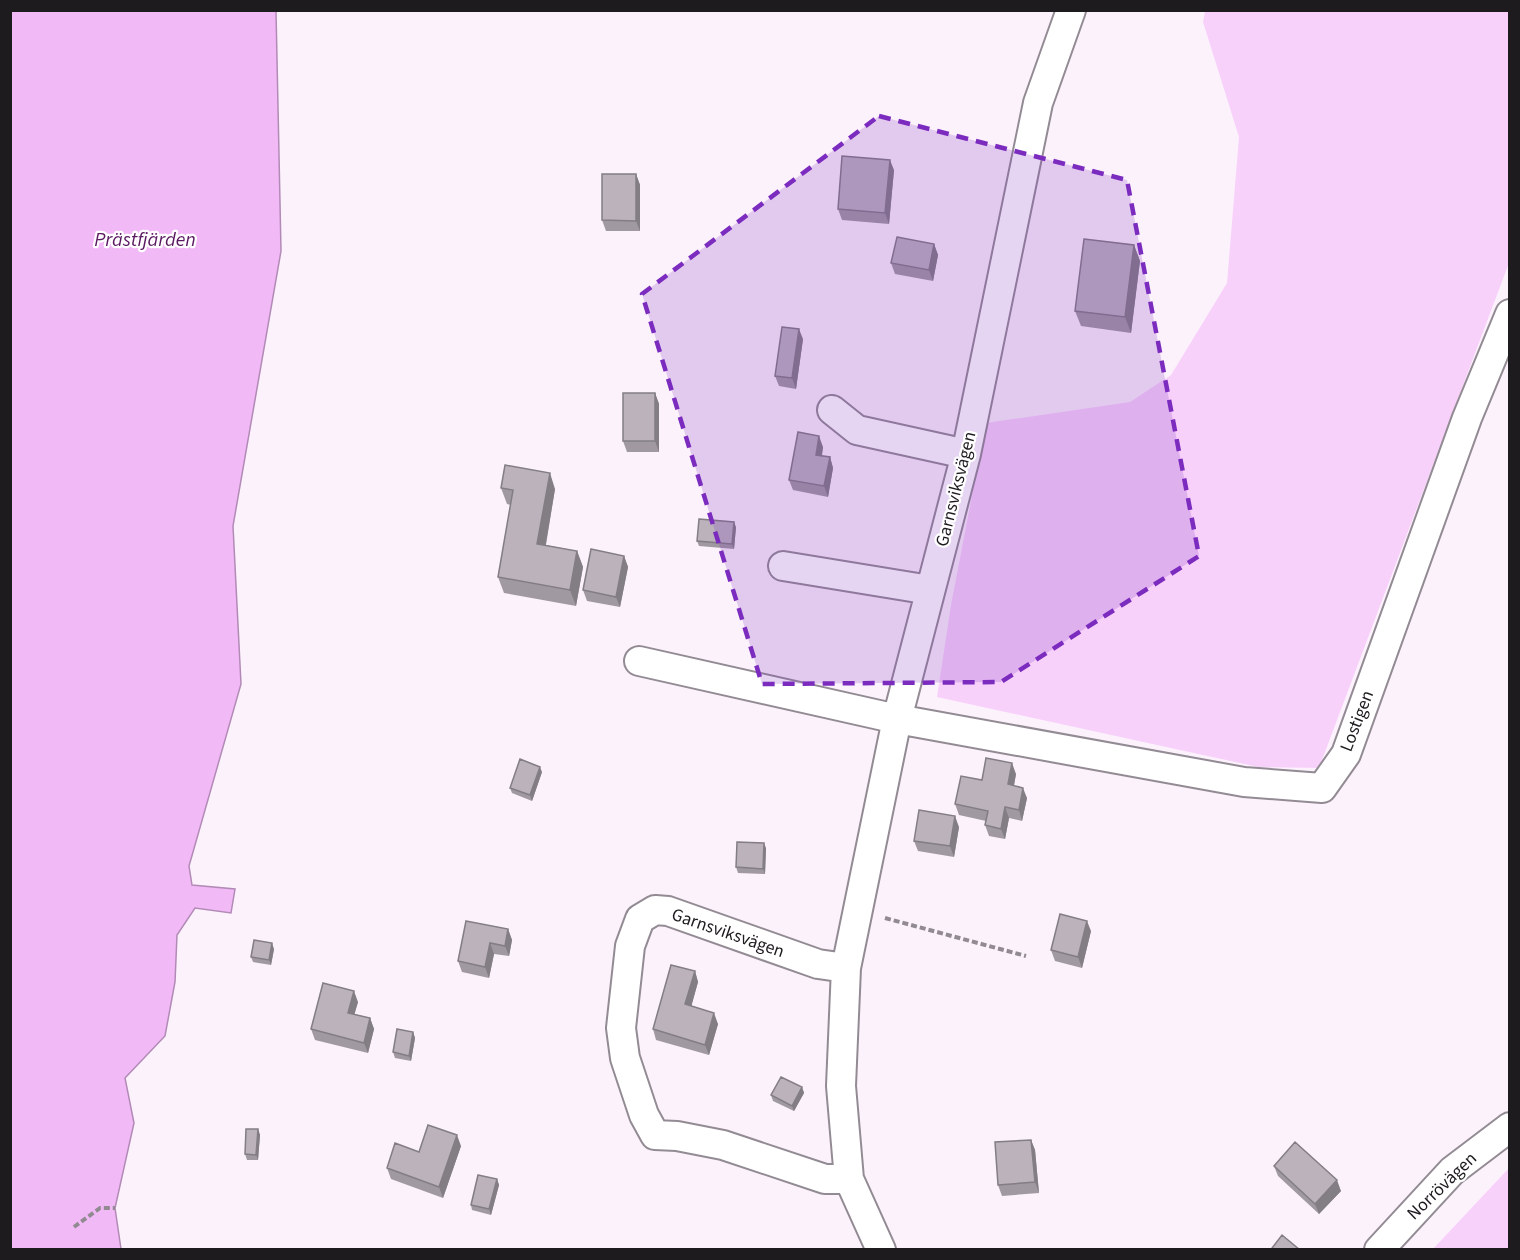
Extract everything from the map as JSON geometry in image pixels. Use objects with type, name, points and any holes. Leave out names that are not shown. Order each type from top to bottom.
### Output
[{"type":"street","name":"Garnsviksvägen","points":[[881,1250],[849,1179],[841,1086],[846,968],[897,719],[966,454],[1038,103],[1071,10]]},
{"type":"street","name":"Lostigen","points":[[897,719],[1244,782],[1322,788],[1346,754],[1467,418],[1509,314]]},
{"type":"street","points":[[832,410],[857,430],[966,454]]},
{"type":"street","points":[[783,566],[930,590]]},
{"type":"street","points":[[639,661],[897,719]]},
{"type":"street","name":"Garnsviksvägen","points":[[846,968],[818,964],[668,911],[656,910],[640,919],[630,946],[621,1028],[624,1058],[644,1115],[655,1134],[723,1145],[825,1179],[849,1179]]},
{"type":"street","name":"Norrövägen","points":[[1379,1250],[1452,1171],[1509,1127]]},
{"type":"path","points":[[857,910],[1026,956]]},
{"type":"path","points":[[74,1227],[100,1208],[115,1208]]},
{"type":"highlighted area","points":[[879,116],[1127,180],[1199,556],[1001,682],[762,684],[642,294]]},
{"type":"shaded area","points":[[1205,11],[1509,11],[1509,263],[1319,768],[1258,767],[937,697],[951,605],[986,423],[1130,402],[1171,375],[1227,283],[1239,137],[1203,22]]},
{"type":"shaded area","points":[[1509,1168],[1509,1249],[1433,1249]]},
{"type":"water","name":"Prästfjärden","points":[[10,11],[276,11],[281,251],[233,526],[241,684],[189,866],[192,885],[235,889],[231,913],[195,908],[177,935],[175,982],[165,1036],[125,1078],[134,1123],[115,1208],[121,1249],[11,1249]]},
{"type":"building","points":[[842,156],[890,160],[885,213],[838,209]]},
{"type":"building","points":[[602,174],[636,174],[636,221],[602,220]]},
{"type":"building","points":[[897,237],[934,244],[929,270],[891,263]]},
{"type":"building","points":[[1084,239],[1134,245],[1125,317],[1075,311]]},
{"type":"building","points":[[782,327],[799,329],[792,378],[775,376]]},
{"type":"building","points":[[623,393],[655,393],[655,441],[623,441]]},
{"type":"building","points":[[798,432],[819,436],[816,455],[830,457],[824,486],[789,480]]},
{"type":"building","points":[[505,465],[550,473],[537,544],[577,551],[570,590],[498,577],[513,490],[501,488]]},
{"type":"building","points":[[699,519],[734,522],[732,544],[697,541]]},
{"type":"building","points":[[591,549],[624,556],[616,597],[583,590]]},
{"type":"building","points":[[986,758],[1012,763],[1008,784],[1023,788],[1019,810],[1005,807],[1001,829],[985,825],[988,811],[955,804],[961,776],[982,780]]},
{"type":"building","points":[[520,759],[540,767],[530,795],[510,788]]},
{"type":"building","points":[[919,810],[955,816],[950,846],[914,841]]},
{"type":"building","points":[[737,842],[764,843],[763,869],[736,867]]},
{"type":"building","points":[[1060,914],[1087,921],[1078,957],[1051,950]]},
{"type":"building","points":[[466,921],[508,929],[505,946],[490,943],[485,967],[458,961]]},
{"type":"building","points":[[254,940],[272,943],[269,960],[251,957]]},
{"type":"building","points":[[671,965],[695,971],[685,1004],[714,1013],[705,1045],[653,1029]]},
{"type":"building","points":[[323,983],[354,991],[348,1013],[370,1018],[364,1043],[311,1029]]},
{"type":"building","points":[[397,1029],[413,1032],[409,1056],[393,1052]]},
{"type":"building","points":[[781,1077],[802,1087],[792,1106],[771,1095]]},
{"type":"building","points":[[428,1125],[457,1135],[439,1187],[387,1168],[395,1143],[419,1152]]},
{"type":"building","points":[[246,1129],[258,1129],[256,1155],[245,1154]]},
{"type":"building","points":[[1031,1140],[1035,1182],[998,1185],[995,1142]]},
{"type":"building","points":[[1295,1142],[1337,1180],[1315,1204],[1274,1166]]},
{"type":"building","points":[[478,1175],[497,1179],[489,1209],[471,1205]]},
{"type":"building","points":[[1282,1235],[1300,1250],[1272,1248]]}]
